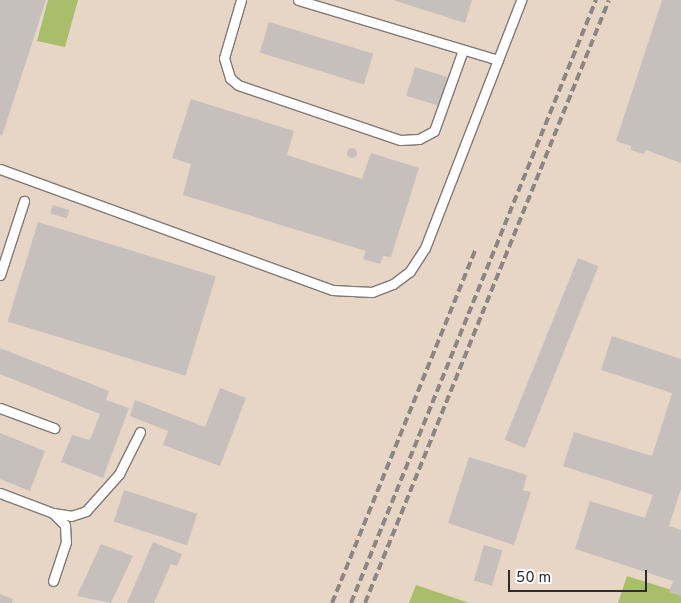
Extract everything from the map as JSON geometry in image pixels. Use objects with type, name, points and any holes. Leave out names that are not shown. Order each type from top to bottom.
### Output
[{"type":"lane","points":[[241,0],[224,58],[230,78],[238,85],[400,140],[419,139],[434,131],[463,50]]},
{"type":"lane","points":[[298,0],[498,60]]},
{"type":"lane","points":[[0,169],[332,290],[372,292],[393,284],[410,271],[425,248],[521,0]]},
{"type":"lane","points":[[0,275],[24,200]]},
{"type":"lane","points":[[0,408],[54,428]]},
{"type":"lane","points":[[0,493],[53,513],[71,516],[98,501],[119,474],[140,432]]},
{"type":"lane","points":[[53,513],[65,525],[66,542],[53,581]]},
{"type":"shaded area","points":[[0,0],[681,0],[681,603],[0,603]]},
{"type":"green space","points":[[48,0],[78,0],[65,47],[37,41]]},
{"type":"green space","points":[[627,576],[681,593],[681,603],[618,603]]},
{"type":"green space","points":[[416,585],[469,603],[409,603]]},
{"type":"building","points":[[0,0],[46,0],[2,136],[0,135]]},
{"type":"building","points":[[393,0],[472,0],[465,23]]},
{"type":"building","points":[[662,0],[681,0],[681,163],[646,150],[644,154],[631,150],[631,146],[616,141]]},
{"type":"building","points":[[269,22],[373,54],[364,84],[260,53]]},
{"type":"building","points":[[415,67],[448,77],[439,106],[406,96]]},
{"type":"building","points":[[191,99],[294,131],[287,155],[362,179],[371,153],[419,168],[391,257],[383,256],[380,264],[363,259],[366,251],[183,195],[191,164],[172,158]]},
{"type":"building","points":[[352,148],[357,153],[352,158],[347,153]]},
{"type":"building","points":[[53,205],[69,210],[67,219],[50,214]]},
{"type":"building","points":[[38,222],[216,276],[185,376],[8,321]]},
{"type":"building","points":[[578,258],[598,266],[525,448],[505,440]]},
{"type":"building","points":[[612,336],[681,359],[681,489],[669,526],[681,530],[681,596],[669,592],[673,581],[575,549],[590,501],[645,518],[653,495],[563,466],[574,432],[652,456],[672,393],[601,370]]},
{"type":"building","points":[[0,348],[109,391],[106,400],[129,408],[103,478],[61,462],[72,435],[90,440],[100,414],[0,374]]},
{"type":"building","points":[[220,388],[246,398],[220,466],[163,445],[168,431],[130,416],[135,400],[205,427]]},
{"type":"building","points":[[0,433],[45,451],[30,491],[0,479]]},
{"type":"building","points":[[469,457],[527,475],[523,490],[531,492],[514,545],[448,523]]},
{"type":"building","points":[[124,490],[197,514],[187,545],[114,521]]},
{"type":"building","points":[[153,542],[182,554],[177,566],[171,564],[154,603],[127,603]]},
{"type":"building","points":[[101,544],[133,556],[111,603],[77,596]]},
{"type":"building","points":[[484,545],[502,550],[492,586],[474,581]]},
{"type":"building","points":[[0,594],[13,599],[12,603],[0,603]]},
{"type":"railway","points":[[351,603],[596,0]]},
{"type":"railway","points":[[365,603],[609,0]]},
{"type":"railway","points":[[332,603],[475,250]]}]
